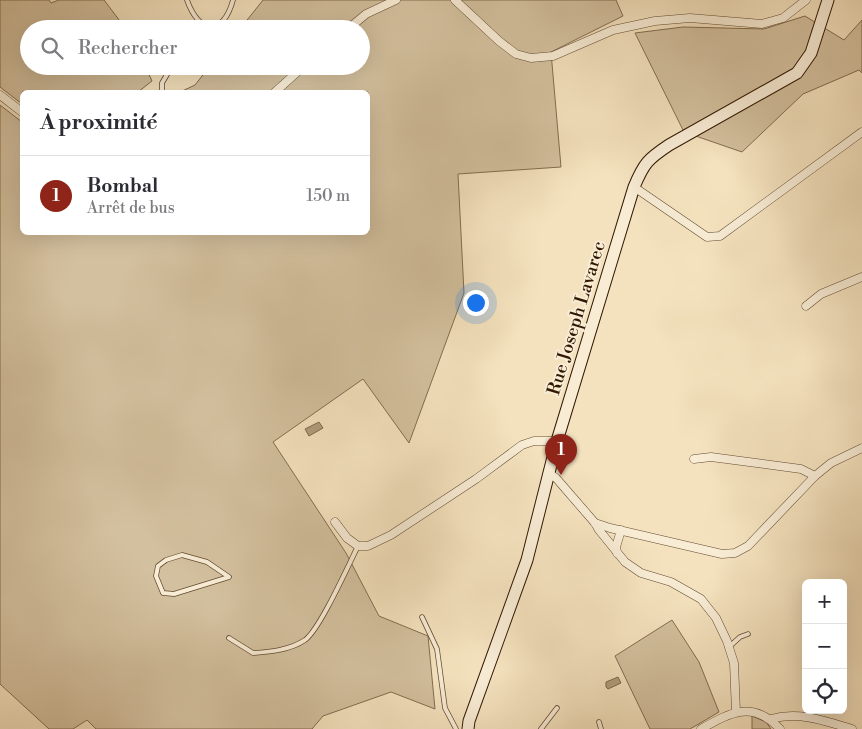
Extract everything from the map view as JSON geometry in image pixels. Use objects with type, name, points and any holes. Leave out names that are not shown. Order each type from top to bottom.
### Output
[{"type":"street","points":[[359,20],[366,14],[396,0]]},
{"type":"street","points":[[454,0],[516,54],[531,58],[553,56],[612,30],[655,22],[690,18],[762,24],[782,18],[806,0]]},
{"type":"street","name":"Rue Joseph Lavarec","points":[[468,729],[469,721],[527,560],[557,441],[634,187],[642,168],[652,156],[797,72],[811,53],[828,0]]},
{"type":"street","points":[[277,90],[294,75]]},
{"type":"street","points":[[0,95],[20,110]]},
{"type":"street","points":[[634,187],[707,236],[720,236],[862,132]]},
{"type":"street","points":[[806,306],[821,294],[862,277]]},
{"type":"street","points":[[335,522],[347,538],[358,546],[368,546],[391,535],[476,479],[522,445],[534,441],[557,441]]},
{"type":"street","points":[[595,523],[722,554],[735,553],[748,546],[815,476],[831,463],[862,448]]},
{"type":"street","points":[[694,459],[712,457],[801,469],[815,476]]},
{"type":"street","points":[[548,473],[556,478],[595,523],[625,562],[641,573],[671,582],[701,599],[716,618],[734,663],[736,712]]},
{"type":"street","points":[[617,553],[616,547],[621,530]]},
{"type":"street","points":[[701,729],[736,712],[753,711],[770,719],[780,729]]},
{"type":"street","points":[[770,719],[782,716],[810,717],[852,729]]},
{"type":"lane","points":[[187,0],[194,16],[198,20]]},
{"type":"lane","points":[[225,20],[230,12],[233,0]]},
{"type":"lane","points":[[162,90],[162,83],[167,75]]},
{"type":"lane","points":[[230,638],[253,653],[286,648],[305,640],[318,624],[358,546]]},
{"type":"lane","points":[[182,555],[207,562],[229,577],[174,594],[163,592],[156,576],[158,566],[166,560],[182,555]]},
{"type":"lane","points":[[422,617],[438,649],[445,708],[456,729]]},
{"type":"lane","points":[[729,647],[740,637],[748,634]]},
{"type":"lane","points":[[541,729],[557,708]]},
{"type":"lane","points":[[599,722],[602,729]]},
{"type":"shaded area","points":[[0,0],[49,0],[51,3],[59,0],[104,0],[119,20],[20,20],[20,75],[149,75],[152,81],[141,90],[20,90],[20,102],[0,87]]},
{"type":"shaded area","points":[[263,0],[616,0],[623,16],[551,52],[561,167],[458,174],[464,293],[409,443],[363,379],[273,442],[346,553],[379,616],[428,636],[435,709],[391,692],[323,716],[312,729],[96,729],[87,720],[73,729],[49,729],[0,684],[0,105],[20,120],[20,235],[370,235],[370,90],[184,90],[195,85],[203,75],[370,75],[370,20],[247,20]]},
{"type":"shaded area","points":[[805,16],[844,40],[862,20],[862,73],[859,70],[803,94],[742,152],[684,132],[635,33],[683,27],[764,29]]},
{"type":"shaded area","points":[[319,422],[323,428],[309,436],[305,429]]},
{"type":"shaded area","points":[[672,620],[699,662],[719,712],[690,729],[650,729],[615,656]]},
{"type":"shaded area","points":[[618,677],[621,683],[608,689],[606,687],[606,682]]},
{"type":"shaded area","points":[[752,716],[766,722],[771,729],[752,729]]},
{"type":"place","name":"Bombal","points":[[561,475]]}]
